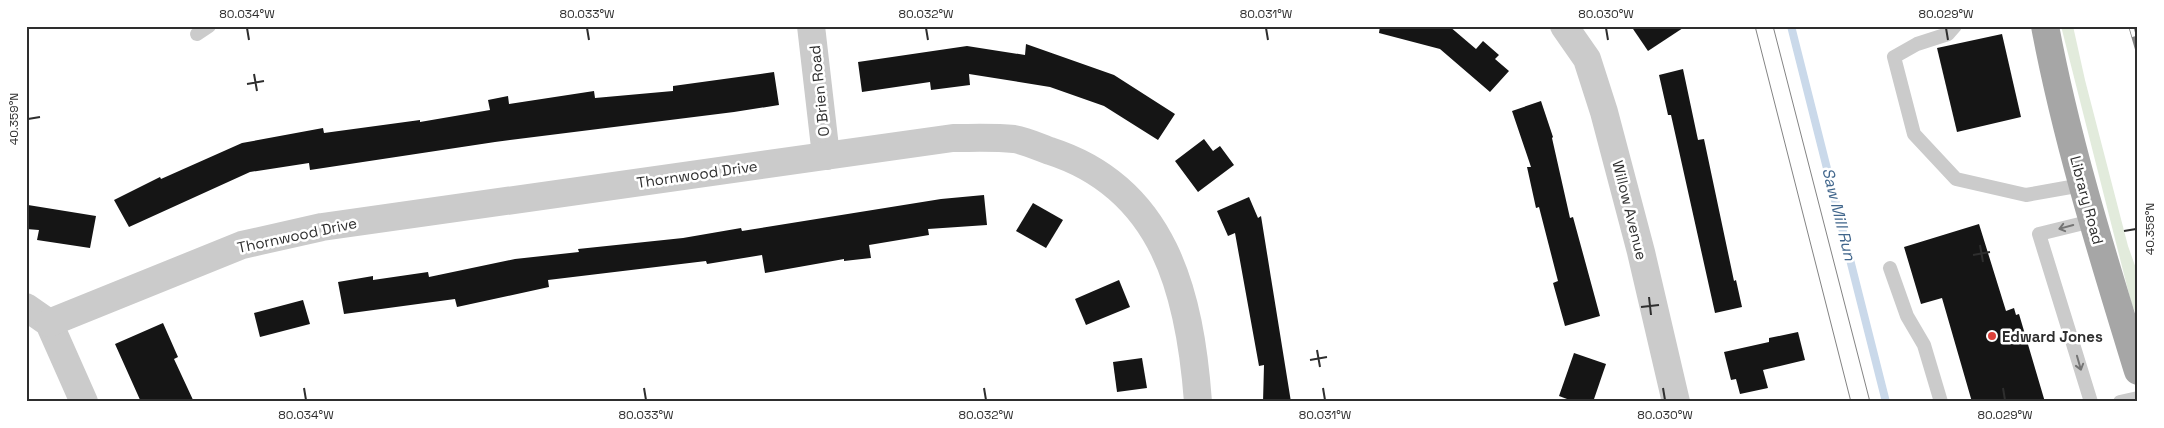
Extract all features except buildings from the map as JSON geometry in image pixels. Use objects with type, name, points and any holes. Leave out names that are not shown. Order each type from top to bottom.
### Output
[{"type":"main road","name":"Library Road","points":[[2045,26],[2058,94],[2082,185],[2138,370]]},
{"type":"street","name":"O Brien Road","points":[[811,26],[826,156]]},
{"type":"street","name":"Willow Avenue","points":[[1564,26],[1587,59],[1604,112],[1641,252],[1669,395]]},
{"type":"street","name":"Thornwood Drive","points":[[48,323],[242,245],[322,227],[953,138],[1014,139],[1072,158],[1116,186],[1145,216],[1165,248],[1181,289],[1194,352],[1198,402]]},
{"type":"street","points":[[26,307],[48,323],[84,402]]},
{"type":"lane","points":[[197,34],[209,26]]},
{"type":"lane","points":[[1955,26],[1948,34],[1917,44],[1894,56],[1914,134],[1956,179],[2026,195],[2082,185]]},
{"type":"lane","points":[[2091,402],[2040,234],[2092,220]]},
{"type":"lane","points":[[1890,268],[1907,316],[1924,345],[1941,402]]},
{"type":"lane","points":[[2120,402],[2138,398]]},
{"type":"green space","points":[[2061,26],[2073,26],[2128,246],[2138,274],[2138,320],[2131,302]]},
{"type":"waterway","name":"Saw Mill Run","points":[[1791,26],[1886,402]]},
{"type":"tram line","points":[[1755,26],[1851,402]]},
{"type":"tram line","points":[[1773,26],[1870,402]]},
{"type":"railway","points":[[2131,26],[2138,50]]},
{"type":"place","name":"Edward Jones","points":[[1992,336]]}]
